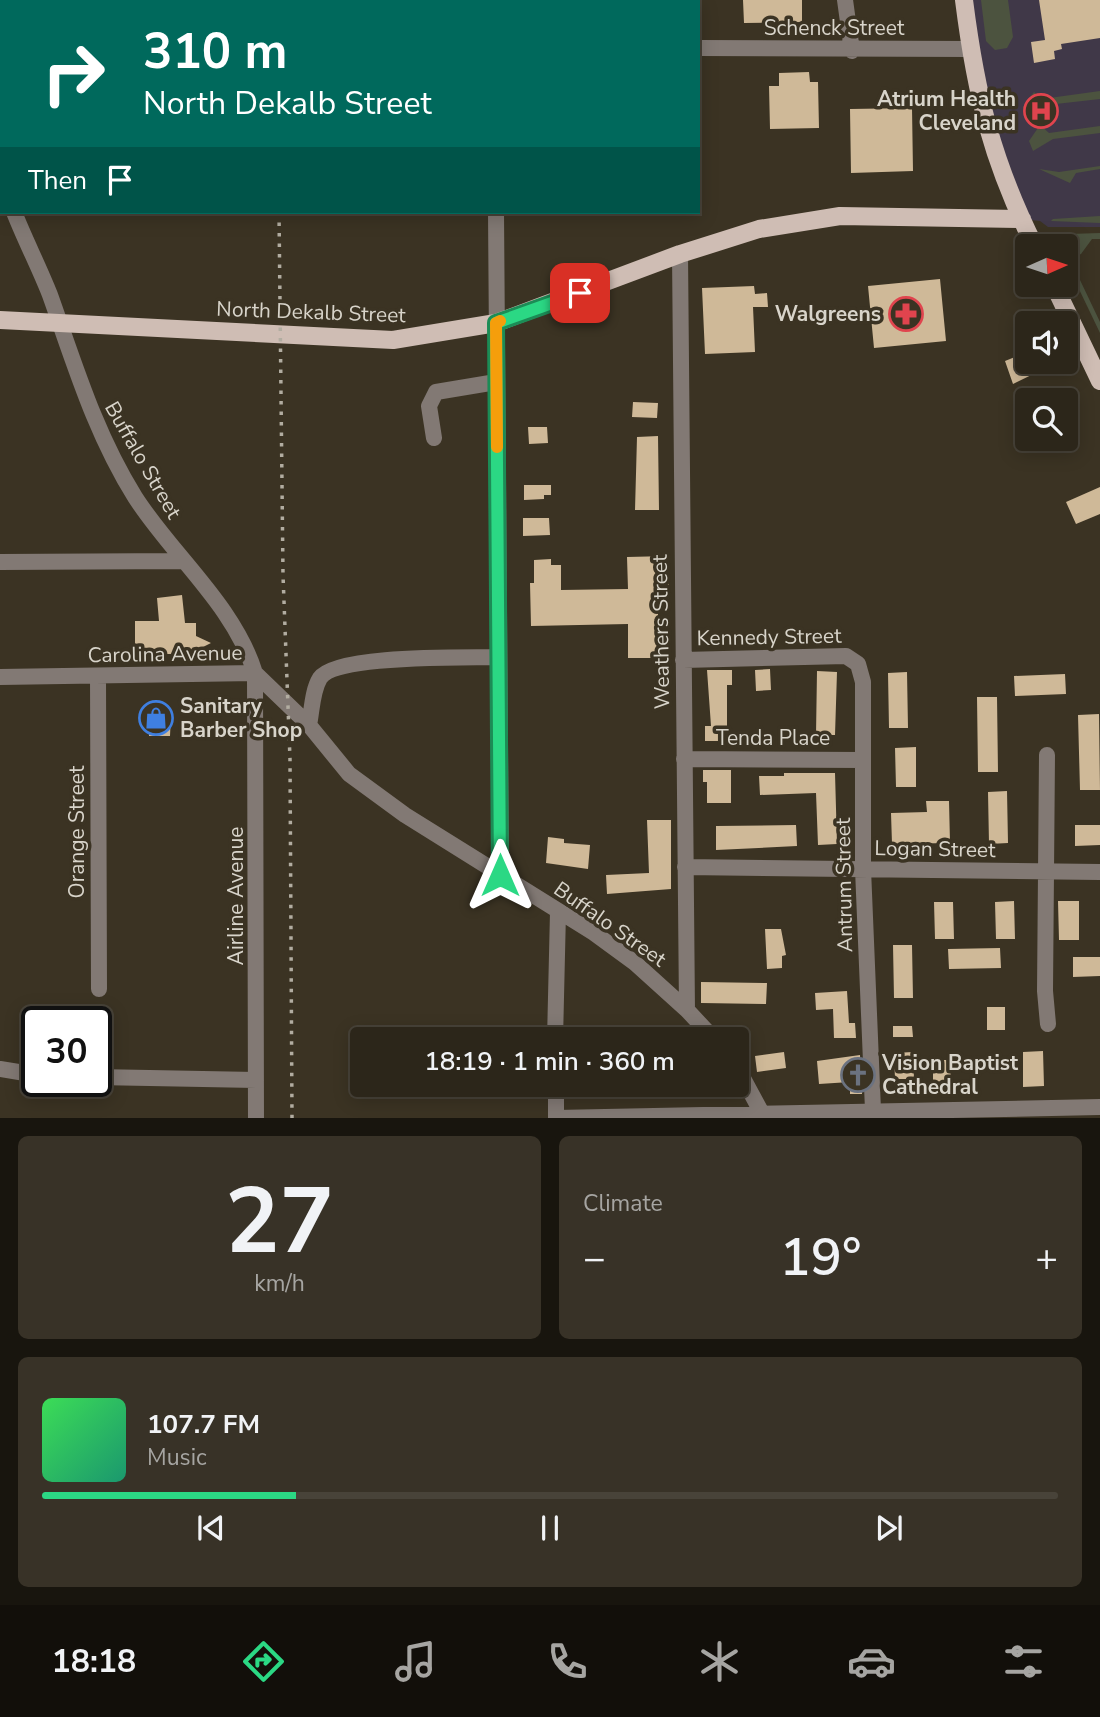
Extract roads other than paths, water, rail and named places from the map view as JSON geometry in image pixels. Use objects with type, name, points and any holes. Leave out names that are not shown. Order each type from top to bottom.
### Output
[{"type":"main road","points":[[964,0],[979,104],[990,141],[1029,234]]},
{"type":"main road","name":"North Dekalb Street","points":[[0,320],[363,340],[419,337],[496,323],[680,254],[760,229],[808,220],[902,215],[1022,219]]},
{"type":"main road","points":[[1060,298],[1100,381]]},
{"type":"street","points":[[845,0],[852,51]]},
{"type":"street","name":"Schenck Street","points":[[700,48],[852,51],[970,49]]},
{"type":"street","name":"Buffalo Street","points":[[15,214],[43,276],[79,386],[105,444],[135,496],[222,611],[249,654],[255,673]]},
{"type":"street","points":[[496,214],[500,875]]},
{"type":"street","name":"Weathers Street","points":[[680,254],[687,1010]]},
{"type":"street","points":[[434,438],[429,406],[436,392],[496,382]]},
{"type":"street","points":[[0,562],[182,561]]},
{"type":"street","name":"Kennedy Street","points":[[683,660],[846,656],[855,660]]},
{"type":"street","points":[[309,725],[320,678],[329,669],[340,665],[386,660],[499,657]]},
{"type":"street","name":"Antrum Street","points":[[855,660],[863,682],[863,869],[873,1110]]},
{"type":"street","name":"Carolina Avenue","points":[[0,677],[255,673],[309,725]]},
{"type":"street","name":"Airline Avenue","points":[[255,673],[256,1118]]},
{"type":"street","name":"Orange Street","points":[[98,676],[99,989]]},
{"type":"street","name":"Buffalo Street","points":[[309,725],[349,774],[405,815],[635,963],[703,1027]]},
{"type":"street","points":[[1047,755],[1045,991],[1048,1024]]},
{"type":"street","name":"Tenda Place","points":[[684,759],[863,760]]},
{"type":"street","name":"Logan Street","points":[[685,867],[1100,872]]},
{"type":"street","points":[[555,1027],[558,912]]},
{"type":"street","points":[[0,1069],[21,1072]]},
{"type":"street","points":[[112,1077],[256,1080]]},
{"type":"street","points":[[749,1089],[764,1116]]},
{"type":"street","points":[[556,1097],[556,1118],[764,1116],[873,1110],[1100,1107]]},
{"type":"railway","points":[[279,214],[283,575],[290,759],[292,1118]]},
{"type":"place","name":"Atrium Health Cleveland","points":[[1041,111]]},
{"type":"place","name":"Walgreens","points":[[906,314]]},
{"type":"place","name":"Sanitary Barber Shop","points":[[156,718]]},
{"type":"place","name":"Vision Baptist Cathedral","points":[[858,1075]]}]
